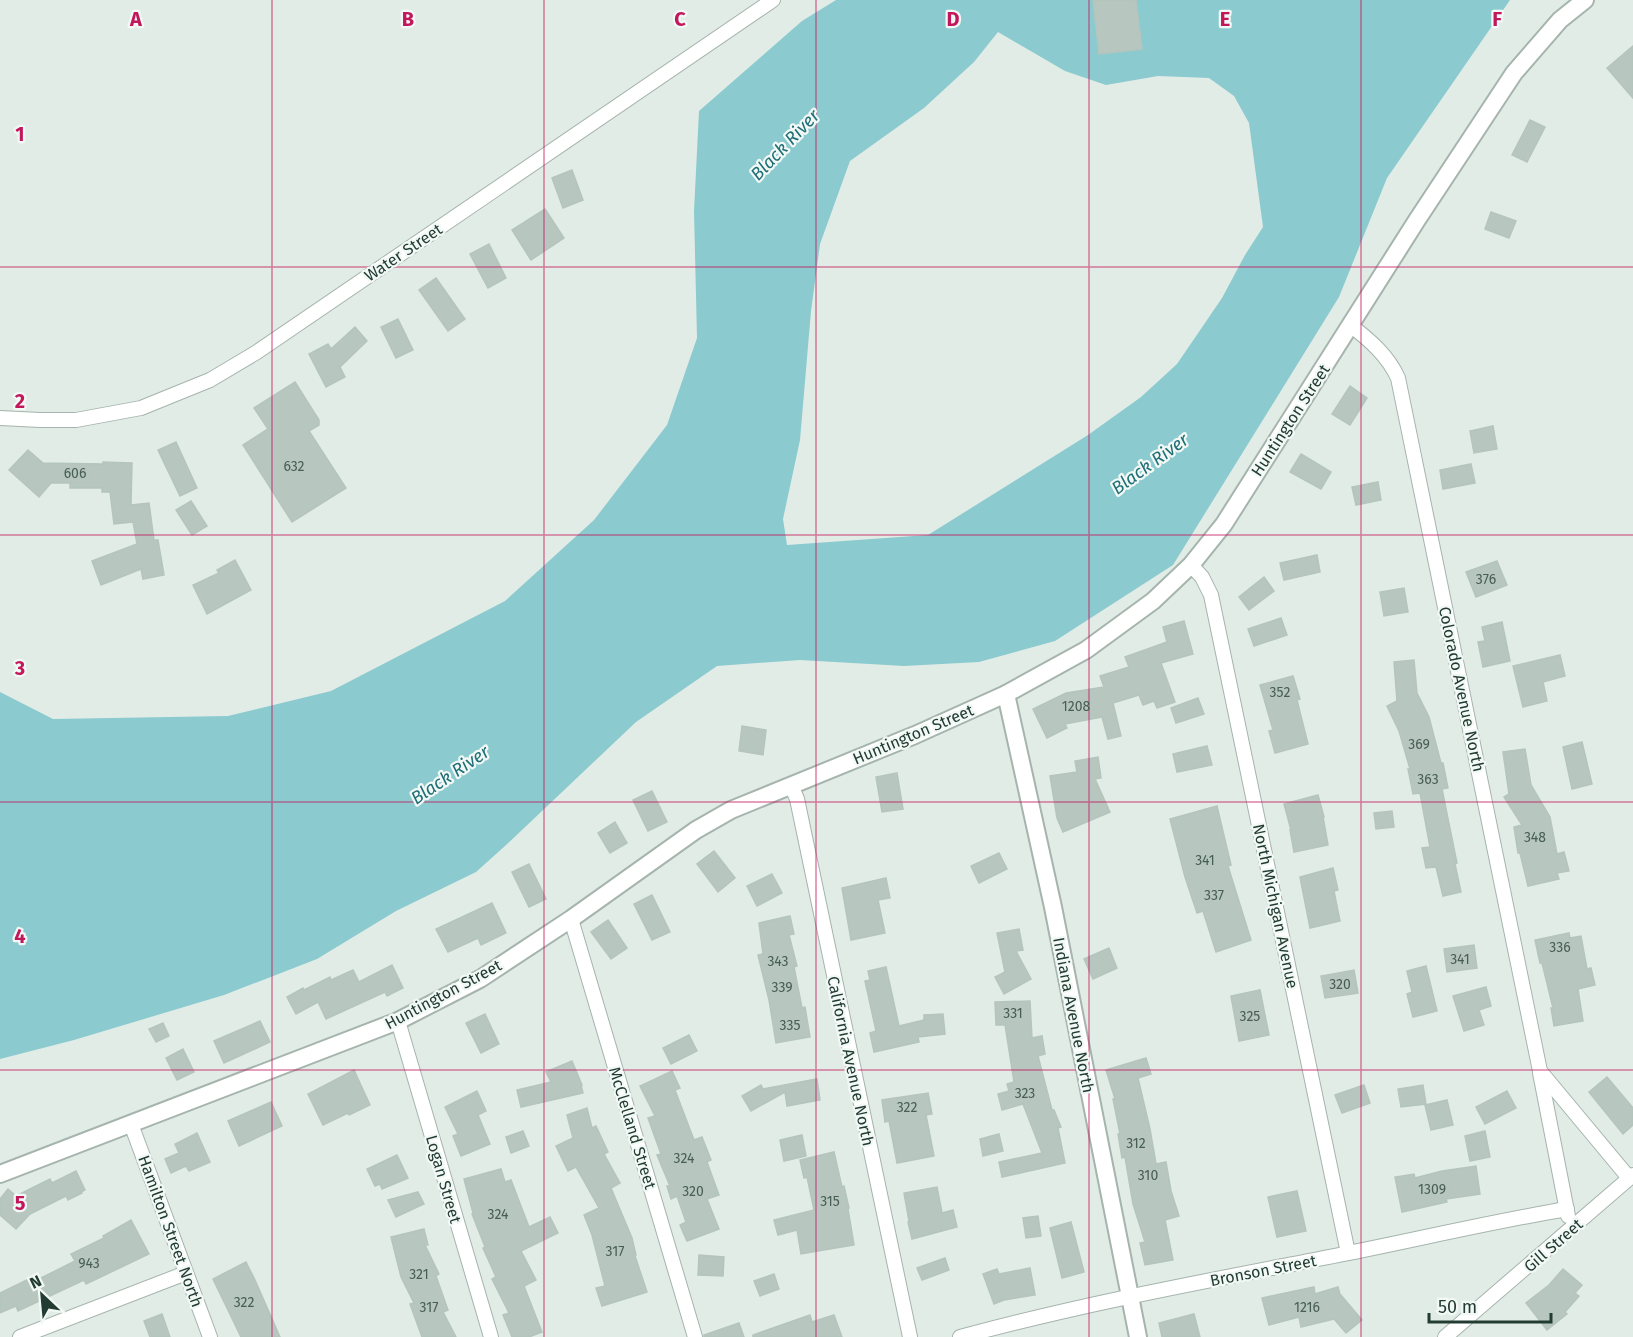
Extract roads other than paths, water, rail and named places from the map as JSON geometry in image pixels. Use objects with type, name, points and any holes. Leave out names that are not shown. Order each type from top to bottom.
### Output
[{"type":"street","name":"Water Street","points":[[0,418],[76,420],[99,417],[141,408],[210,381],[257,352],[773,0]]},
{"type":"street","name":"Huntington Street","points":[[0,1174],[398,1021],[480,979],[571,919],[696,830],[731,810],[915,735],[1006,694],[1086,650],[1153,601],[1191,565],[1224,524],[1417,220],[1514,73],[1560,20],[1585,0]]},
{"type":"street","name":"Colorado Avenue North","points":[[1350,326],[1368,338],[1392,365],[1398,378],[1571,1230]]},
{"type":"street","name":"North Michigan Avenue","points":[[1191,565],[1202,577],[1211,595],[1348,1253]]},
{"type":"street","name":"Indiana Avenue North","points":[[1006,694],[1056,919],[1137,1337]]},
{"type":"street","name":"California Avenue North","points":[[791,785],[797,799],[910,1337]]},
{"type":"street","name":"McClelland Street","points":[[571,919],[695,1337]]},
{"type":"street","name":"Logan Street","points":[[398,1021],[491,1337]]},
{"type":"street","name":"Colorado Avenue North","points":[[1540,1071],[1631,1176]]},
{"type":"street","name":"Hamilton Street North","points":[[131,1124],[210,1337]]},
{"type":"street","name":"Gill Street","points":[[1445,1337],[1631,1176]]},
{"type":"street","name":"Bronson Street","points":[[960,1337],[1129,1296],[1567,1209]]},
{"type":"street","points":[[20,1337],[186,1273]]},
{"type":"water","name":"Black River","points":[[836,0],[1510,0],[1387,178],[1339,297],[1173,565],[1055,641],[979,662],[904,666],[800,660],[717,666],[636,722],[476,872],[396,911],[317,959],[224,995],[74,1040],[0,1059],[0,692],[53,719],[228,716],[331,691],[505,601],[594,520],[667,425],[697,338],[694,211],[699,111],[802,21]],"holes":[[[998,32],[1065,71],[1106,85],[1158,76],[1209,78],[1234,96],[1249,123],[1263,227],[1222,298],[1177,364],[1141,397],[1088,435],[928,535],[787,545],[783,519],[800,440],[811,311],[820,244],[850,161],[924,108],[974,62]]]}]
